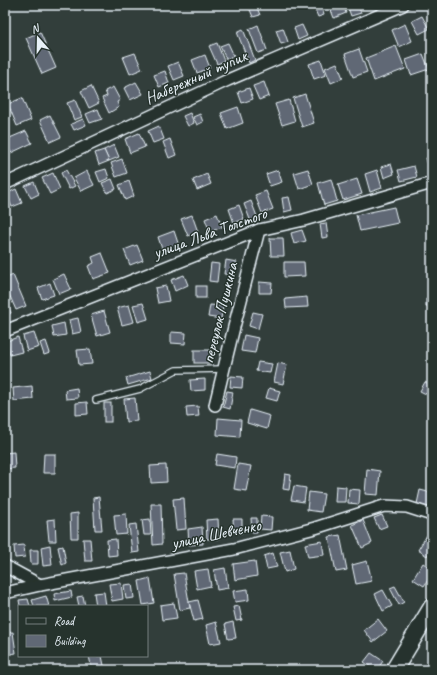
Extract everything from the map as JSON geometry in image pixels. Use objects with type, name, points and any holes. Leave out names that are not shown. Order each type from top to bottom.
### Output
[{"type":"main road","points":[[394,670],[432,607]]},
{"type":"street","name":"Набережный тупик","points":[[5,184],[228,80],[403,5]]},
{"type":"street","name":"улица Льва Толстого","points":[[5,331],[259,230],[304,220],[432,183]]},
{"type":"street","name":"переулок Пушкина","points":[[215,405],[259,230]]},
{"type":"street","name":"улица Шевченко","points":[[5,594],[40,585],[234,549],[315,528],[384,506],[407,507],[432,515]]},
{"type":"street","points":[[5,566],[40,585]]},
{"type":"lane","points":[[96,400],[140,389],[176,370],[224,369]]},
{"type":"building","points":[[248,5],[256,5],[260,15],[253,17]]},
{"type":"building","points":[[313,5],[321,5],[324,15],[318,17]]},
{"type":"building","points":[[329,5],[343,5],[346,13],[334,18]]},
{"type":"building","points":[[347,5],[358,5],[361,13],[351,16]]},
{"type":"building","points":[[422,16],[429,29],[419,34],[412,21]]},
{"type":"building","points":[[405,24],[412,41],[399,47],[392,30]]},
{"type":"building","points":[[258,25],[267,50],[258,53],[249,29]]},
{"type":"building","points":[[302,25],[307,36],[298,40],[294,28]]},
{"type":"building","points":[[283,28],[288,42],[281,44],[276,30]]},
{"type":"building","points":[[243,29],[255,60],[249,63],[237,32]]},
{"type":"building","points":[[40,32],[56,68],[42,74],[26,38]]},
{"type":"building","points":[[217,43],[224,61],[217,64],[209,46]]},
{"type":"building","points":[[228,43],[234,56],[226,59],[220,46]]},
{"type":"building","points":[[396,46],[405,69],[374,81],[366,58]]},
{"type":"building","points":[[359,49],[367,72],[353,77],[345,54]]},
{"type":"building","points":[[135,53],[142,69],[130,74],[123,57]]},
{"type":"building","points":[[423,54],[429,69],[411,75],[406,60]]},
{"type":"building","points":[[205,55],[210,68],[197,73],[192,60]]},
{"type":"building","points":[[321,60],[326,75],[314,79],[309,64]]},
{"type":"building","points":[[178,62],[184,76],[174,80],[168,66]]},
{"type":"building","points":[[337,63],[343,78],[331,83],[325,68]]},
{"type":"building","points":[[165,71],[169,83],[159,87],[154,75]]},
{"type":"building","points":[[136,82],[143,94],[130,100],[124,88]]},
{"type":"building","points":[[264,82],[269,96],[259,100],[253,86]]},
{"type":"building","points":[[91,86],[99,103],[89,108],[81,91]]},
{"type":"building","points":[[113,87],[120,100],[117,102],[119,107],[109,113],[102,98],[107,96],[105,91]]},
{"type":"building","points":[[249,88],[253,99],[242,103],[238,92]]},
{"type":"building","points":[[305,94],[314,123],[302,127],[293,98]]},
{"type":"building","points":[[22,98],[31,120],[17,126],[8,104]]},
{"type":"building","points":[[75,100],[82,117],[74,120],[67,103]]},
{"type":"building","points":[[289,100],[295,121],[282,125],[275,104]]},
{"type":"building","points":[[238,107],[243,123],[227,129],[221,113]]},
{"type":"building","points":[[98,109],[102,119],[90,123],[86,114]]},
{"type":"building","points":[[190,113],[194,123],[188,126],[183,116]]},
{"type":"building","points":[[200,114],[203,122],[197,125],[193,117]]},
{"type":"building","points":[[50,115],[61,137],[50,142],[40,120]]},
{"type":"building","points":[[83,119],[86,125],[74,130],[71,124]]},
{"type":"building","points":[[159,126],[164,139],[153,143],[148,131]]},
{"type":"building","points":[[26,131],[32,143],[11,153],[5,140]]},
{"type":"building","points":[[139,133],[145,147],[130,153],[125,139]]},
{"type":"building","points":[[170,139],[176,155],[169,158],[163,142]]},
{"type":"building","points":[[114,145],[119,157],[109,161],[104,150]]},
{"type":"building","points":[[104,150],[109,161],[99,165],[95,153]]},
{"type":"building","points":[[432,157],[432,172],[430,173],[426,158]]},
{"type":"building","points":[[122,159],[127,173],[116,177],[111,163]]},
{"type":"building","points":[[391,164],[394,174],[384,178],[381,167]]},
{"type":"building","points":[[414,166],[417,177],[401,181],[398,170]]},
{"type":"building","points":[[106,169],[109,178],[100,182],[96,172]]},
{"type":"building","points":[[308,169],[313,184],[299,189],[294,173]]},
{"type":"building","points":[[66,170],[75,186],[69,189],[61,173]]},
{"type":"building","points":[[278,170],[282,182],[270,186],[266,174]]},
{"type":"building","points":[[377,170],[382,188],[370,192],[365,174]]},
{"type":"building","points":[[87,171],[94,185],[81,191],[74,178]]},
{"type":"building","points":[[53,173],[60,189],[50,194],[42,178]]},
{"type":"building","points":[[207,174],[211,184],[197,190],[193,180]]},
{"type":"building","points":[[112,179],[116,189],[107,193],[102,183]]},
{"type":"building","points":[[331,179],[337,201],[324,205],[318,183]]},
{"type":"building","points":[[357,179],[362,194],[343,200],[338,185]]},
{"type":"building","points":[[129,181],[134,196],[125,200],[119,185]]},
{"type":"building","points":[[34,182],[39,194],[31,198],[25,186]]},
{"type":"building","points":[[16,189],[22,203],[12,207],[6,194]]},
{"type":"building","points":[[266,191],[273,209],[262,213],[255,195]]},
{"type":"building","points":[[289,197],[292,210],[284,212],[282,198]]},
{"type":"building","points":[[251,201],[258,219],[251,222],[244,204]]},
{"type":"building","points":[[239,205],[244,219],[234,223],[229,209]]},
{"type":"building","points":[[394,207],[398,223],[360,231],[356,215]]},
{"type":"building","points":[[217,214],[222,227],[210,232],[205,219]]},
{"type":"building","points":[[428,214],[432,214],[432,230],[428,229]]},
{"type":"building","points":[[192,215],[198,232],[188,236],[181,219]]},
{"type":"building","points":[[326,223],[328,237],[322,238],[320,224]]},
{"type":"building","points":[[302,230],[306,241],[294,244],[291,233]]},
{"type":"building","points":[[174,231],[179,246],[163,252],[158,237]]},
{"type":"building","points":[[270,238],[283,238],[284,256],[271,256]]},
{"type":"building","points":[[137,245],[143,260],[130,265],[124,250]]},
{"type":"building","points":[[102,253],[110,273],[93,279],[88,266],[94,263],[92,257]]},
{"type":"building","points":[[226,260],[237,262],[235,275],[224,274]]},
{"type":"building","points":[[284,262],[304,262],[305,276],[284,277]]},
{"type":"building","points":[[211,263],[219,264],[217,282],[209,281]]},
{"type":"building","points":[[64,274],[71,289],[59,294],[53,279]]},
{"type":"building","points":[[13,275],[26,306],[16,310],[5,285],[5,279]]},
{"type":"building","points":[[184,275],[188,285],[175,291],[171,280]]},
{"type":"building","points":[[259,282],[272,283],[271,293],[259,293]]},
{"type":"building","points":[[50,283],[54,295],[42,299],[38,288]]},
{"type":"building","points":[[166,286],[169,301],[158,303],[155,288]]},
{"type":"building","points":[[196,286],[206,286],[206,298],[196,298]]},
{"type":"building","points":[[307,297],[308,307],[286,308],[285,299]]},
{"type":"building","points":[[426,299],[432,300],[432,306],[426,306]]},
{"type":"building","points":[[5,301],[11,313],[5,316]]},
{"type":"building","points":[[143,303],[148,319],[138,322],[133,305]]},
{"type":"building","points":[[129,305],[134,322],[122,325],[117,308]]},
{"type":"building","points":[[210,305],[223,306],[221,319],[208,317]]},
{"type":"building","points":[[104,311],[110,332],[97,336],[91,315]]},
{"type":"building","points":[[253,312],[262,314],[258,329],[249,326]]},
{"type":"building","points":[[78,318],[81,332],[72,334],[69,320]]},
{"type":"building","points":[[64,323],[66,335],[54,337],[52,326]]},
{"type":"building","points":[[171,332],[186,333],[185,344],[171,343]]},
{"type":"building","points":[[34,333],[39,347],[27,351],[23,336]]},
{"type":"building","points":[[244,335],[258,338],[255,353],[241,351]]},
{"type":"building","points":[[18,337],[22,352],[10,355],[7,341]]},
{"type":"building","points":[[46,341],[50,353],[44,355],[40,343]]},
{"type":"building","points":[[90,349],[92,364],[79,365],[77,350]]},
{"type":"building","points":[[194,350],[211,350],[211,363],[194,363]]},
{"type":"building","points":[[258,362],[272,364],[270,373],[256,371]]},
{"type":"building","points":[[278,363],[287,365],[283,384],[274,382]]},
{"type":"building","points":[[150,371],[152,378],[128,385],[126,378]]},
{"type":"building","points":[[231,376],[243,377],[242,388],[230,387]]},
{"type":"building","points":[[205,379],[205,390],[191,391],[190,380]]},
{"type":"building","points":[[425,382],[432,386],[430,396],[420,391]]},
{"type":"building","points":[[32,386],[33,399],[14,401],[13,388]]},
{"type":"building","points":[[77,388],[78,398],[66,399],[65,390]]},
{"type":"building","points":[[269,388],[280,391],[277,401],[266,398]]},
{"type":"building","points":[[227,391],[233,392],[230,409],[223,407]]},
{"type":"building","points":[[135,398],[137,421],[126,422],[124,399]]},
{"type":"building","points":[[87,402],[88,414],[76,415],[76,403]]},
{"type":"building","points":[[104,403],[111,403],[111,422],[104,422]]},
{"type":"building","points":[[198,406],[199,416],[187,417],[186,407]]},
{"type":"building","points":[[250,410],[270,416],[267,429],[247,423]]},
{"type":"building","points":[[218,418],[241,420],[240,437],[217,435]]},
{"type":"building","points":[[14,452],[15,468],[5,469],[5,453]]},
{"type":"building","points":[[44,454],[55,454],[55,473],[43,473]]},
{"type":"building","points":[[217,454],[236,457],[235,468],[215,465]]},
{"type":"building","points":[[238,464],[251,466],[246,491],[234,489]]},
{"type":"building","points":[[166,465],[167,482],[151,483],[150,466]]},
{"type":"building","points":[[367,469],[380,471],[378,495],[365,494]]},
{"type":"building","points":[[285,474],[291,475],[289,490],[283,489]]},
{"type":"building","points":[[294,486],[306,488],[304,502],[291,500]]},
{"type":"building","points":[[336,486],[346,487],[345,502],[335,502]]},
{"type":"building","points":[[349,489],[360,490],[359,504],[348,503]]},
{"type":"building","points":[[420,490],[432,493],[432,508],[417,504]]},
{"type":"building","points":[[309,492],[324,494],[321,512],[307,510]]},
{"type":"building","points":[[99,497],[102,530],[95,530],[93,498]]},
{"type":"building","points":[[184,498],[186,529],[176,530],[173,499]]},
{"type":"building","points":[[151,504],[161,504],[162,544],[153,545]]},
{"type":"building","points":[[78,513],[78,538],[71,538],[70,514]]},
{"type":"building","points":[[126,514],[127,534],[116,535],[114,515]]},
{"type":"building","points":[[382,515],[387,526],[379,529],[374,518]]},
{"type":"building","points":[[261,516],[272,517],[271,530],[260,529]]},
{"type":"building","points":[[251,518],[257,518],[257,533],[252,533]]},
{"type":"building","points":[[55,519],[56,541],[49,541],[47,520]]},
{"type":"building","points":[[150,519],[151,535],[144,535],[142,520]]},
{"type":"building","points":[[218,519],[219,539],[207,539],[206,520]]},
{"type":"building","points":[[233,519],[242,519],[242,533],[234,533]]},
{"type":"building","points":[[363,520],[372,543],[362,548],[352,525]]},
{"type":"building","points":[[136,524],[139,552],[132,553],[129,525]]},
{"type":"building","points":[[202,527],[203,544],[189,545],[188,529]]},
{"type":"building","points":[[340,535],[347,570],[336,572],[329,537]]},
{"type":"building","points":[[427,535],[432,538],[432,548],[427,556],[418,550]]},
{"type":"building","points":[[83,539],[90,539],[92,561],[85,561]]},
{"type":"building","points":[[116,539],[117,555],[108,556],[107,540]]},
{"type":"building","points":[[322,541],[324,555],[308,557],[305,544]]},
{"type":"building","points":[[24,545],[25,557],[15,558],[14,546]]},
{"type":"building","points":[[50,545],[52,565],[43,566],[41,547]]},
{"type":"building","points":[[63,546],[66,563],[62,565],[58,547]]},
{"type":"building","points":[[30,550],[38,550],[38,564],[31,564]]},
{"type":"building","points":[[290,550],[294,569],[285,572],[280,552]]},
{"type":"building","points":[[273,553],[277,567],[267,569],[264,556]]},
{"type":"building","points":[[255,561],[257,576],[235,580],[233,564]]},
{"type":"building","points":[[367,561],[372,581],[356,584],[352,565]]},
{"type":"building","points":[[423,563],[432,569],[432,574],[424,586],[413,579]]},
{"type":"building","points":[[225,568],[228,588],[217,590],[214,570]]},
{"type":"building","points":[[208,569],[211,586],[197,589],[194,571]]},
{"type":"building","points":[[184,573],[190,608],[180,610],[174,574]]},
{"type":"building","points":[[150,578],[154,603],[143,605],[139,581]]},
{"type":"building","points":[[121,583],[123,599],[112,601],[109,584]]},
{"type":"building","points":[[132,584],[134,598],[126,599],[124,585]]},
{"type":"building","points":[[395,586],[404,602],[399,605],[390,588]]},
{"type":"building","points":[[248,589],[249,600],[235,602],[233,591]]},
{"type":"building","points":[[383,590],[392,606],[383,611],[375,594]]},
{"type":"building","points":[[71,591],[72,597],[55,601],[54,594]]},
{"type":"building","points":[[104,592],[106,605],[96,605],[94,593]]},
{"type":"building","points":[[46,596],[49,605],[34,605],[32,600]]},
{"type":"building","points":[[83,596],[85,605],[79,605],[77,597]]},
{"type":"building","points":[[28,599],[30,605],[20,605],[19,600]]},
{"type":"building","points":[[198,600],[203,619],[194,621],[189,602]]},
{"type":"building","points":[[174,603],[177,618],[162,620],[160,605]]},
{"type":"building","points":[[239,606],[242,620],[236,621],[233,607]]},
{"type":"building","points":[[378,619],[387,631],[373,642],[364,630]]},
{"type":"building","points":[[216,622],[221,642],[210,644],[206,625]]},
{"type":"building","points":[[233,622],[236,638],[228,639],[225,624]]},
{"type":"building","points":[[13,632],[16,653],[5,655],[5,633]]},
{"type":"building","points":[[371,653],[383,661],[377,670],[364,662]]},
{"type":"building","points":[[89,657],[102,657],[105,670],[92,670]]},
{"type":"building","points":[[429,662],[432,664],[432,670],[423,670]]}]
